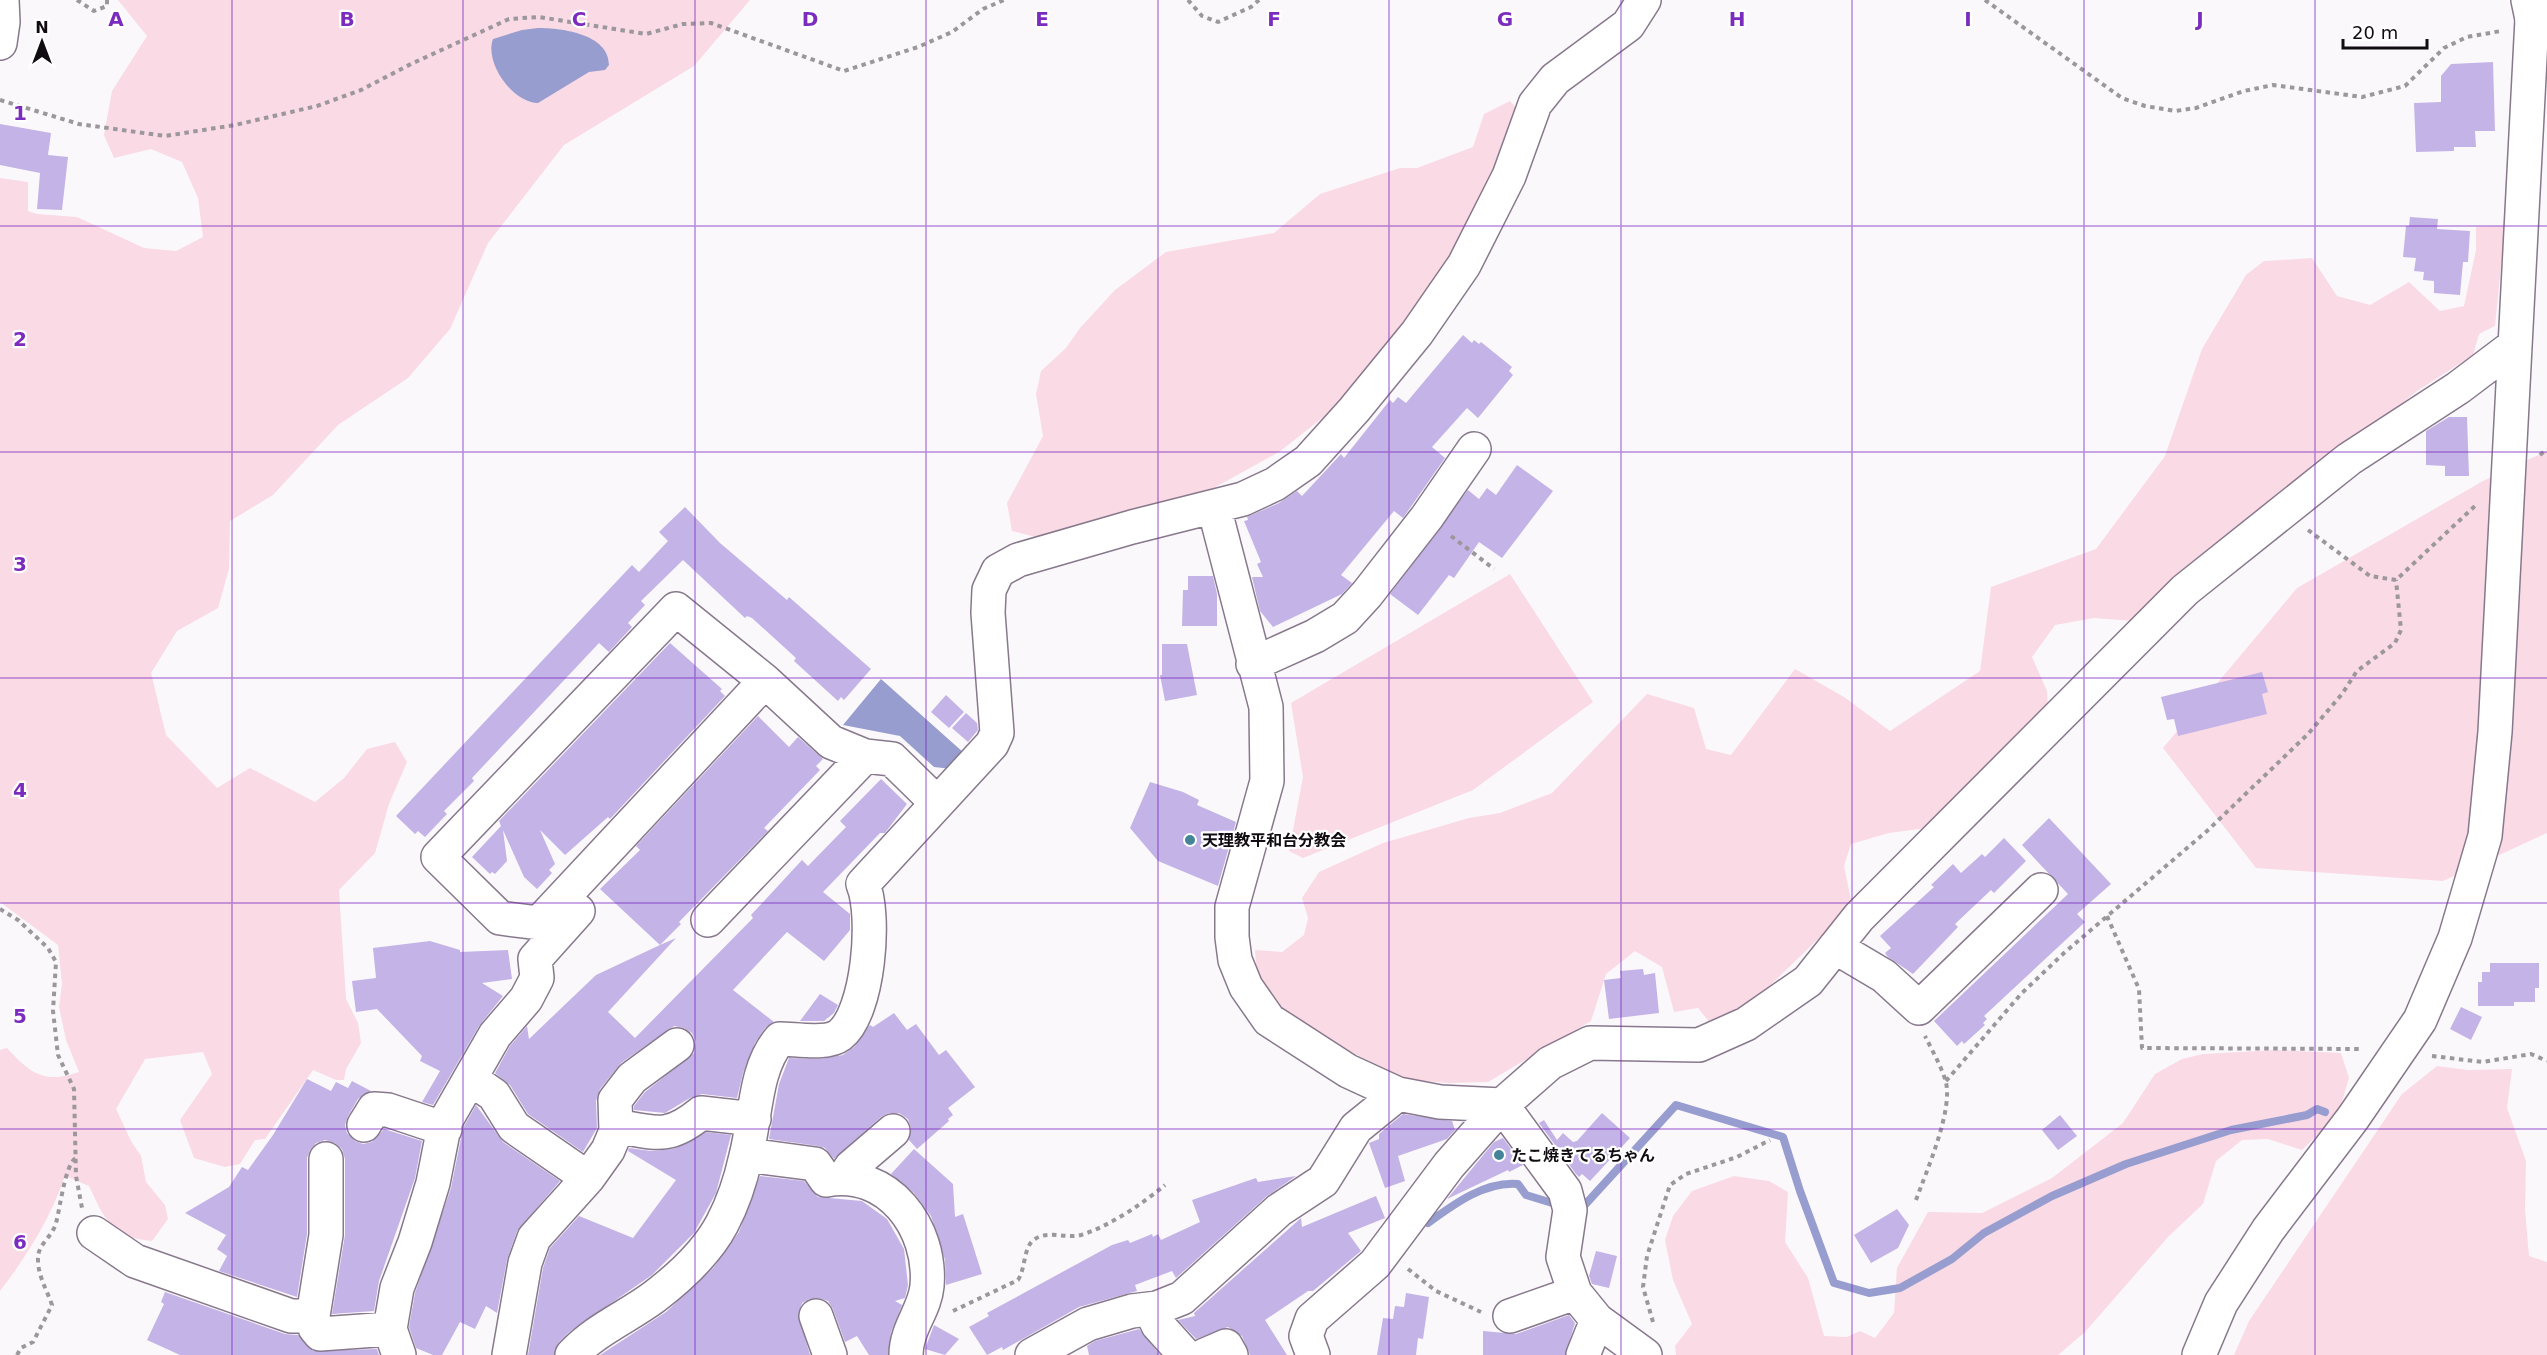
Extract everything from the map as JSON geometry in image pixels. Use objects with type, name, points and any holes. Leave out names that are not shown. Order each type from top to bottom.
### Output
[{"type":"street","points":[[0,43],[3,22],[2,0]]},
{"type":"street","points":[[572,1355],[600,1332],[654,1297],[698,1258],[721,1226],[733,1201],[747,1155],[765,1065],[773,1047],[780,1039],[825,1040],[839,1036],[858,1007],[864,982],[869,923],[868,896],[862,884],[992,744],[997,733],[988,613],[989,590],[998,571],[1018,560],[1132,527],[1243,499],[1275,484],[1308,461],[1354,410],[1417,333],[1464,265],[1509,176],[1535,104],[1554,79],[1628,25],[1644,0]]},
{"type":"street","points":[[2199,1355],[2221,1303],[2268,1230],[2353,1118],[2420,1020],[2454,938],[2485,836],[2495,732],[2507,480],[2536,11]]},
{"type":"street","points":[[1313,1355],[1306,1336],[1312,1319],[1375,1264],[1449,1165],[1502,1105],[1550,1063],[1590,1043],[1699,1045],[1746,1024],[1808,981],[1859,917],[2185,590],[2349,459],[2458,388],[2515,345]]},
{"type":"street","points":[[1253,664],[1315,636],[1345,618],[1367,594],[1427,517],[1474,449]]},
{"type":"street","points":[[1214,507],[1253,664],[1266,706],[1267,781],[1232,907],[1236,960],[1246,987],[1269,1020],[1348,1071],[1398,1094],[1440,1102],[1502,1105]]},
{"type":"street","points":[[765,681],[539,923],[500,918],[438,857],[676,609],[765,681],[831,742],[865,756],[892,759],[937,803]]},
{"type":"street","points":[[708,920],[865,756]]},
{"type":"street","points":[[326,1159],[326,1235],[313,1316],[315,1328],[320,1334],[395,1342],[397,1288],[430,1193],[445,1122],[495,1035],[526,999],[537,978],[535,959],[584,905],[580,879]]},
{"type":"street","points":[[1835,947],[1884,976],[1919,1008],[2041,890]]},
{"type":"street","points":[[509,1355],[525,1263],[534,1238],[588,1178],[608,1150],[616,1126],[615,1100],[632,1078],[677,1045]]},
{"type":"street","points":[[471,1079],[494,1095],[514,1127],[588,1178]]},
{"type":"street","points":[[1032,1355],[1088,1324],[1132,1311],[1150,1309],[1182,1298],[1279,1210],[1323,1181],[1356,1128],[1398,1094]]},
{"type":"street","points":[[1502,1105],[1564,1191],[1570,1210],[1563,1257],[1575,1293],[1597,1320],[1649,1341]]},
{"type":"street","points":[[364,1125],[374,1109],[388,1110],[444,1130]]},
{"type":"street","points":[[616,1126],[653,1133],[682,1129],[701,1113],[753,1119]]},
{"type":"street","points":[[845,1176],[851,1167],[893,1131]]},
{"type":"street","points":[[747,1155],[815,1164],[826,1180],[845,1176],[887,1192],[906,1211],[921,1237],[927,1287],[906,1338],[906,1355]]},
{"type":"street","points":[[94,1233],[135,1261],[291,1316],[313,1316]]},
{"type":"street","points":[[1510,1316],[1575,1293]]},
{"type":"street","points":[[1150,1309],[1158,1325],[1185,1355]]},
{"type":"street","points":[[816,1316],[830,1355]]},
{"type":"street","points":[[1583,1355],[1597,1320]]},
{"type":"street","points":[[1205,1355],[1226,1346],[1231,1355]]},
{"type":"path","points":[[77,0],[94,11],[107,6],[107,0]]},
{"type":"path","points":[[0,100],[79,124],[165,136],[235,125],[317,106],[361,90],[411,64],[509,19],[539,17],[646,34],[683,24],[711,23],[844,70],[918,47],[952,32],[983,9],[1004,0]]},
{"type":"path","points":[[1188,0],[1202,16],[1218,22],[1251,7],[1259,0]]},
{"type":"path","points":[[1985,0],[2122,98],[2145,106],[2175,111],[2196,108],[2244,91],[2273,85],[2362,97],[2384,93],[2405,86],[2444,48],[2467,37],[2495,34],[2536,11]]},
{"type":"path","points":[[2396,580],[2437,539],[2547,449]]},
{"type":"path","points":[[2284,511],[2370,576],[2396,580]]},
{"type":"path","points":[[1427,517],[1494,568]]},
{"type":"path","points":[[1946,1081],[2021,994],[2224,815],[2308,734],[2342,694],[2357,671],[2395,643],[2401,630],[2396,580]]},
{"type":"path","points":[[0,909],[18,920],[41,941],[56,962],[53,1011],[58,1055],[74,1089],[80,1203],[84,1219],[94,1233]]},
{"type":"path","points":[[2107,916],[2139,989],[2142,1048],[2371,1050]]},
{"type":"path","points":[[1916,1200],[1937,1144],[1947,1100],[1946,1081],[1920,1024],[1919,1008]]},
{"type":"path","points":[[2426,1055],[2483,1062],[2531,1054],[2547,1062]]},
{"type":"path","points":[[1649,1341],[1643,1287],[1647,1256],[1670,1185],[1686,1174],[1737,1157],[1770,1140]]},
{"type":"path","points":[[16,1355],[21,1348],[33,1342],[52,1305],[40,1276],[38,1251],[56,1223],[58,1204],[65,1188],[67,1169],[69,1163],[76,1158]]},
{"type":"path","points":[[946,1314],[1018,1280],[1024,1271],[1028,1245],[1036,1238],[1052,1234],[1072,1237],[1083,1234],[1137,1207],[1165,1185]]},
{"type":"path","points":[[1375,1264],[1410,1269],[1436,1291],[1468,1307],[1494,1317],[1510,1316]]},
{"type":"shaded area","points":[[118,0],[750,0],[694,66],[564,145],[488,243],[450,329],[408,378],[338,425],[273,495],[230,521],[229,569],[218,608],[177,631],[151,673],[166,735],[217,788],[250,768],[315,802],[344,778],[367,749],[395,742],[407,762],[389,804],[375,853],[339,890],[346,999],[358,1023],[361,1043],[346,1069],[344,1080],[336,1080],[313,1070],[265,1139],[255,1140],[240,1164],[225,1167],[194,1158],[180,1120],[212,1074],[203,1052],[145,1059],[116,1109],[141,1156],[146,1182],[165,1205],[168,1219],[152,1241],[127,1236],[111,1225],[89,1186],[65,1176],[37,1236],[0,1291],[0,1050],[7,1048],[31,1070],[47,1077],[79,1072],[66,1040],[59,1007],[62,984],[58,945],[0,902],[0,178],[28,182],[28,211],[37,214],[77,217],[144,248],[176,251],[203,237],[198,198],[182,162],[151,149],[114,158],[104,135],[112,91],[147,36]]},
{"type":"shaded area","points":[[1510,101],[1519,111],[1443,280],[1330,412],[1279,452],[1212,489],[1103,526],[1044,539],[1012,531],[1007,503],[1043,436],[1036,394],[1041,371],[1066,348],[1080,328],[1115,290],[1166,252],[1274,233],[1320,194],[1400,168],[1417,168],[1473,147],[1484,114]]},
{"type":"shaded area","points":[[2505,226],[2495,326],[2479,334],[2473,355],[2417,391],[2133,621],[2094,618],[2055,625],[2032,657],[2047,691],[2048,708],[1927,828],[1889,833],[1851,844],[1844,866],[1851,900],[1847,911],[1758,997],[1711,1024],[1698,1008],[1674,1012],[1662,967],[1635,951],[1606,974],[1591,1021],[1488,1082],[1449,1083],[1410,1080],[1359,1056],[1290,1018],[1257,977],[1255,950],[1282,952],[1304,935],[1308,918],[1302,898],[1319,872],[1383,843],[1469,818],[1500,813],[1552,793],[1647,694],[1694,708],[1706,749],[1731,755],[1795,669],[1844,697],[1890,731],[1980,671],[1991,587],[2096,549],[2165,456],[2202,349],[2246,275],[2264,261],[2312,258],[2337,296],[2370,305],[2409,282],[2440,311],[2464,306],[2476,250],[2476,227]]},
{"type":"shaded area","points":[[2547,451],[2547,833],[2443,881],[2256,868],[2163,748],[2297,588],[2483,481]]},
{"type":"shaded area","points":[[1510,574],[1593,702],[1473,790],[1303,858],[1289,851],[1303,777],[1291,703]]},
{"type":"shaded area","points":[[2275,1050],[2341,1053],[2349,1078],[2338,1115],[2302,1150],[2268,1139],[2242,1140],[2216,1161],[2203,1204],[2168,1237],[2085,1332],[2058,1355],[1676,1355],[1675,1346],[1692,1324],[1673,1280],[1665,1240],[1673,1216],[1692,1191],[1734,1176],[1769,1181],[1788,1192],[1785,1242],[1808,1278],[1824,1336],[1847,1337],[1860,1331],[1875,1338],[1894,1313],[1897,1268],[1928,1212],[1982,1213],[2052,1178],[2123,1123],[2155,1074],[2182,1059],[2203,1054]]},
{"type":"shaded area","points":[[2437,1066],[2468,1070],[2512,1069],[2507,1108],[2526,1161],[2525,1210],[2529,1256],[2547,1262],[2547,1355],[2234,1355],[2249,1321],[2402,1094]]},
{"type":"water","points":[[559,29],[593,40],[607,55],[609,65],[605,70],[589,72],[538,103],[519,96],[510,89],[497,70],[491,49],[493,39],[522,30]]},
{"type":"water","points":[[881,679],[964,753],[952,769],[934,767],[900,736],[843,725]]},
{"type":"building","points":[[2493,62],[2495,131],[2475,131],[2476,147],[2454,147],[2454,151],[2416,152],[2414,103],[2441,102],[2441,76],[2451,64]]},
{"type":"building","points":[[0,124],[51,133],[48,155],[68,157],[62,210],[37,209],[40,173],[0,165]]},
{"type":"building","points":[[2410,217],[2438,219],[2437,229],[2470,231],[2468,262],[2463,262],[2460,295],[2434,293],[2434,281],[2423,280],[2424,272],[2414,271],[2416,258],[2403,257],[2406,226],[2409,226]]},
{"type":"building","points":[[1463,335],[1472,343],[1474,340],[1479,344],[1481,342],[1512,367],[1509,371],[1513,375],[1478,418],[1467,408],[1432,447],[1445,458],[1403,518],[1394,511],[1341,575],[1352,583],[1342,594],[1273,627],[1260,611],[1252,577],[1263,577],[1257,564],[1261,562],[1244,521],[1248,520],[1247,517],[1279,503],[1297,491],[1302,496],[1341,454],[1344,458],[1390,400],[1393,403],[1398,397],[1406,403]]},
{"type":"building","points":[[2449,417],[2467,417],[2469,476],[2445,476],[2445,466],[2426,465],[2426,431]]},
{"type":"building","points":[[1517,465],[1553,491],[1502,558],[1479,542],[1454,578],[1449,575],[1418,615],[1390,594],[1468,490],[1479,499],[1487,488],[1496,495]]},
{"type":"building","points":[[685,507],[720,543],[787,600],[789,597],[871,669],[844,700],[841,697],[838,701],[794,661],[796,658],[752,618],[747,616],[745,618],[683,560],[641,601],[645,605],[628,623],[632,627],[609,652],[599,643],[472,778],[474,781],[444,811],[447,814],[425,837],[418,831],[415,834],[396,816],[632,565],[639,572],[668,541],[659,532]]},
{"type":"building","points":[[1188,576],[1213,576],[1217,594],[1217,626],[1182,626],[1183,590],[1188,590]]},
{"type":"building","points":[[670,643],[722,689],[720,691],[725,696],[610,819],[608,817],[565,855],[540,830],[555,864],[549,870],[552,873],[537,889],[524,877],[503,830],[507,861],[495,874],[492,872],[490,874],[472,857],[501,826],[499,821]]},
{"type":"building","points":[[1162,644],[1187,644],[1197,695],[1165,701],[1160,675],[1162,675]]},
{"type":"building","points":[[2262,672],[2268,692],[2262,694],[2267,714],[2178,736],[2174,719],[2167,720],[2161,697]]},
{"type":"building","points":[[946,695],[964,712],[949,728],[931,712]]},
{"type":"building","points":[[966,713],[977,723],[978,730],[968,742],[952,728]]},
{"type":"building","points":[[758,716],[789,747],[798,737],[823,759],[816,766],[820,770],[764,828],[768,831],[679,922],[681,924],[660,945],[600,889],[640,850],[636,846]]},
{"type":"building","points":[[881,779],[907,804],[885,833],[880,833],[823,892],[850,914],[850,930],[824,961],[787,932],[733,990],[774,1022],[765,1028],[755,1043],[743,1073],[737,1098],[702,1094],[690,1098],[665,1113],[634,1110],[634,1106],[645,1092],[694,1053],[696,1042],[692,1033],[674,1026],[621,1063],[600,1089],[596,1101],[597,1128],[583,1152],[528,1114],[510,1085],[495,1073],[510,1046],[527,1026],[529,1039],[596,975],[676,938],[608,1012],[635,1038],[753,918],[751,915],[802,860],[808,866],[846,827],[840,821]]},
{"type":"building","points":[[1150,782],[1183,792],[1199,800],[1197,805],[1236,822],[1218,886],[1158,861],[1130,828]]},
{"type":"building","points":[[2049,818],[2111,884],[2077,914],[2085,922],[1984,1016],[1987,1019],[1983,1023],[1985,1025],[1964,1044],[1962,1041],[1957,1046],[1934,1021],[2068,894],[2022,845]]},
{"type":"building","points":[[2004,838],[2026,861],[1994,893],[1991,890],[1955,924],[1958,927],[1913,974],[1888,957],[1885,953],[1891,948],[1880,936],[1934,887],[1931,885],[1953,864],[1961,873],[1982,854],[1985,857]]},
{"type":"building","points":[[430,941],[460,950],[460,952],[508,950],[512,979],[482,983],[503,996],[479,1026],[433,1105],[422,1102],[440,1071],[420,1061],[422,1056],[377,1009],[356,1012],[352,981],[376,978],[373,948]]},
{"type":"building","points":[[2490,963],[2539,963],[2539,988],[2535,988],[2535,1002],[2514,1002],[2514,1006],[2478,1006],[2478,982],[2482,982],[2482,972],[2490,972]]},
{"type":"building","points":[[1643,969],[1644,975],[1655,973],[1659,1013],[1609,1019],[1604,980],[1621,978],[1620,971]]},
{"type":"building","points":[[820,994],[838,1005],[834,1013],[824,1021],[800,1021]]},
{"type":"building","points":[[2461,1007],[2482,1017],[2471,1040],[2450,1029]]},
{"type":"building","points":[[894,1013],[907,1030],[916,1024],[939,1055],[946,1050],[975,1087],[948,1108],[953,1115],[948,1119],[949,1121],[917,1149],[909,1140],[911,1128],[908,1119],[899,1113],[889,1113],[881,1117],[834,1159],[825,1148],[769,1139],[779,1084],[789,1058],[821,1059],[843,1055],[854,1047],[870,1025],[873,1027]]},
{"type":"building","points":[[307,1079],[331,1091],[336,1082],[348,1088],[352,1081],[371,1091],[358,1099],[345,1125],[347,1133],[355,1141],[363,1144],[372,1142],[384,1129],[422,1141],[415,1178],[379,1281],[374,1311],[332,1314],[345,1235],[345,1159],[342,1149],[335,1143],[325,1140],[316,1143],[307,1158],[307,1234],[297,1297],[219,1271],[227,1256],[217,1249],[226,1235],[185,1213],[229,1187],[242,1167],[248,1170],[273,1135]]},
{"type":"building","points":[[476,1105],[503,1142],[560,1181],[517,1231],[507,1260],[497,1313],[486,1306],[475,1329],[460,1322],[442,1355],[433,1355],[416,1348],[409,1327],[415,1293],[451,1188],[463,1128]]},
{"type":"building","points":[[1602,1113],[1630,1138],[1590,1181],[1582,1174],[1579,1177],[1576,1174],[1539,1123],[1544,1120],[1557,1140],[1563,1133],[1573,1142],[1577,1141]]},
{"type":"building","points":[[1403,1114],[1452,1121],[1455,1130],[1447,1139],[1398,1156],[1405,1181],[1385,1188],[1369,1143],[1379,1139],[1379,1134]]},
{"type":"building","points":[[2060,1115],[2077,1136],[2058,1150],[2042,1130]]},
{"type":"building","points":[[706,1132],[731,1135],[716,1193],[694,1233],[652,1275],[569,1332],[559,1342],[554,1355],[528,1355],[543,1268],[550,1248],[579,1216],[633,1238],[676,1180],[628,1151],[629,1148],[651,1151],[673,1149]]},
{"type":"building","name":"たこ焼きてるちゃん","points":[[1503,1138],[1523,1165],[1447,1199],[1494,1142]]},
{"type":"building","points":[[914,1149],[953,1184],[955,1217],[963,1214],[982,1274],[946,1285],[945,1260],[931,1216],[914,1193],[891,1174]]},
{"type":"building","points":[[760,1176],[804,1181],[818,1197],[862,1201],[887,1219],[904,1249],[908,1285],[905,1298],[895,1301],[902,1305],[891,1332],[888,1355],[869,1355],[857,1336],[845,1342],[833,1309],[828,1301],[819,1298],[809,1299],[802,1303],[798,1313],[810,1355],[600,1355],[666,1312],[714,1267],[739,1232]]},
{"type":"building","points":[[1296,1176],[1267,1196],[1176,1278],[1172,1271],[1135,1285],[1137,1291],[1079,1307],[1003,1350],[1002,1347],[987,1355],[969,1327],[989,1316],[987,1313],[1112,1245],[1128,1240],[1130,1243],[1152,1234],[1153,1237],[1158,1234],[1161,1240],[1200,1222],[1192,1200],[1256,1178],[1258,1182]]},
{"type":"building","points":[[1376,1196],[1385,1218],[1348,1233],[1361,1251],[1313,1291],[1308,1291],[1265,1320],[1287,1355],[1250,1355],[1242,1336],[1228,1327],[1196,1339],[1178,1320],[1195,1316],[1194,1313],[1301,1218],[1302,1227]]},
{"type":"building","points":[[1897,1209],[1909,1225],[1898,1248],[1871,1263],[1854,1235]]},
{"type":"building","points":[[1596,1251],[1617,1256],[1609,1288],[1592,1284],[1589,1276]]},
{"type":"building","points":[[165,1292],[285,1334],[298,1335],[313,1351],[377,1349],[379,1355],[180,1355],[147,1340],[164,1304],[161,1302]]},
{"type":"building","points":[[1406,1293],[1429,1297],[1423,1339],[1418,1338],[1416,1355],[1377,1355],[1383,1318],[1393,1319],[1395,1306],[1404,1307]]},
{"type":"building","points":[[1569,1315],[1575,1323],[1565,1355],[1483,1355],[1483,1331],[1516,1334]]},
{"type":"building","points":[[934,1325],[959,1339],[945,1355],[925,1349]]},
{"type":"building","points":[[1139,1329],[1160,1355],[1089,1355],[1087,1346],[1095,1341]]},
{"type":"waterway","points":[[1578,1208],[1582,1208],[1676,1105],[1783,1137],[1834,1283],[1869,1293],[1900,1288],[1952,1259],[1984,1233],[2052,1196],[2126,1164],[2231,1130],[2307,1115],[2317,1109],[2325,1112]]},
{"type":"waterway","points":[[1428,1223],[1470,1195],[1506,1184],[1518,1184],[1526,1195],[1562,1206]]},
{"type":"place","name":"天理教平和台分教会","points":[[1190,840]]},
{"type":"place","name":"たこ焼きてるちゃん","points":[[1499,1155]]}]
